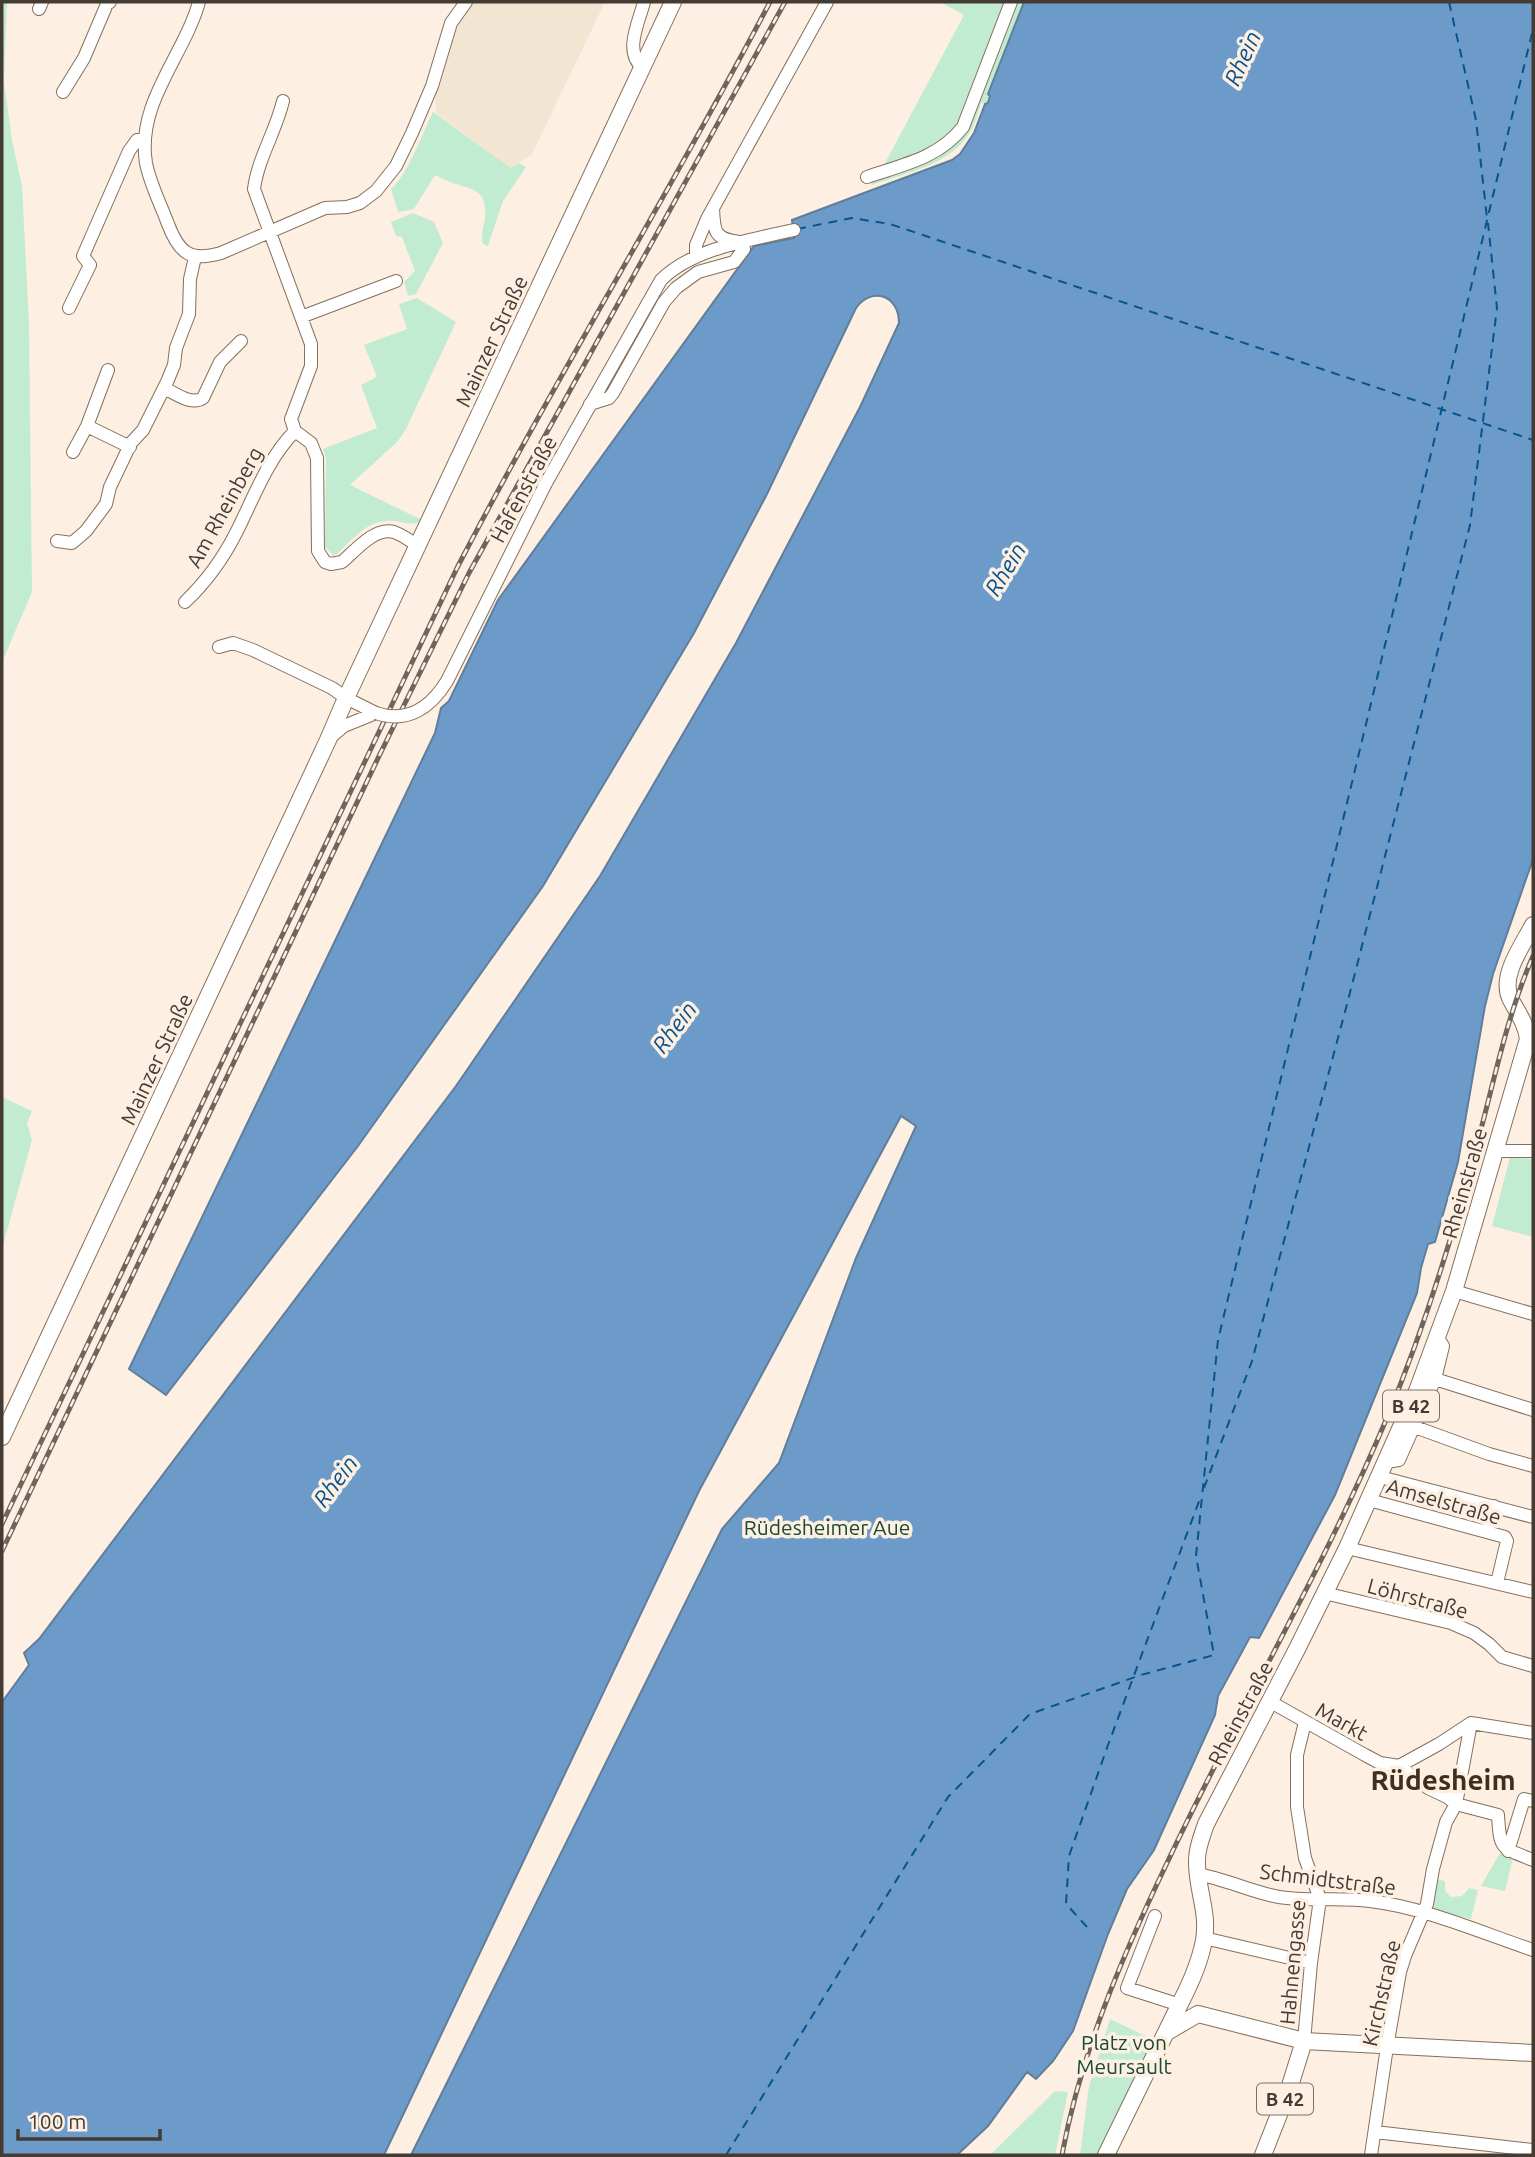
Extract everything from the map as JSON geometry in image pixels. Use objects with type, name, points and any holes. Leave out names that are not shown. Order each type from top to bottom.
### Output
[{"type":"main road","name":"Mainzer Straße","points":[[2,1437],[673,2]]},
{"type":"main road","name":"B 42","points":[[1531,1039],[1510,998],[1508,982],[1512,967],[1533,925]]},
{"type":"main road","name":"Rheinstraße","points":[[1183,2000],[1204,1938],[1206,1912],[1197,1874],[1197,1851],[1206,1824],[1347,1548],[1438,1338],[1531,1039]]},
{"type":"main road","name":"B 42","points":[[1106,2155],[1183,2000]]},
{"type":"main road","points":[[1183,2000],[1198,2014],[1304,2041],[1533,2053]]},
{"type":"main road","points":[[1167,2032],[1198,2014]]},
{"type":"main road","name":"B 42","points":[[1263,2155],[1289,2089],[1304,2041]]},
{"type":"street","points":[[199,2],[151,110],[144,138],[148,169],[172,233],[183,250],[195,257],[221,253],[325,208],[346,207],[368,198],[396,166],[423,108],[441,61],[451,23],[466,2]]},
{"type":"street","points":[[643,68],[637,64],[632,49],[644,2]]},
{"type":"street","points":[[696,257],[696,245],[713,208],[827,2]]},
{"type":"street","points":[[867,177],[934,153],[955,138],[963,127],[1011,2]]},
{"type":"street","points":[[63,92],[84,58],[108,3]]},
{"type":"street","points":[[283,101],[256,176],[254,189],[272,232],[310,345],[312,359],[307,379],[291,419],[295,431],[311,443],[317,458],[318,551],[325,562],[342,562],[384,531],[397,533],[418,546]]},
{"type":"street","points":[[69,308],[90,265],[83,256],[129,151],[137,140],[144,138]]},
{"type":"street","points":[[590,404],[609,398],[613,393],[664,302],[676,288],[698,272],[734,262],[744,249],[743,242],[724,240],[718,236],[714,229],[713,208]]},
{"type":"street","name":"Hafenstraße","points":[[346,698],[385,716],[413,713],[425,708],[437,698],[546,483],[654,289],[669,272],[696,257],[794,230]]},
{"type":"street","points":[[57,541],[72,543],[97,517],[106,504],[110,487],[130,447],[143,430],[164,388],[174,365],[176,348],[189,314],[191,269],[195,257]]},
{"type":"street","points":[[301,317],[396,281]]},
{"type":"street","points":[[164,388],[190,401],[203,398],[220,362],[241,341]]},
{"type":"street","points":[[74,452],[108,370]]},
{"type":"street","points":[[87,426],[130,447]]},
{"type":"street","name":"Am Rheinberg","points":[[185,601],[202,586],[235,535],[278,450],[295,431]]},
{"type":"street","points":[[219,647],[233,643],[253,650],[332,688],[346,698]]},
{"type":"street","name":"Hafenstraße","points":[[328,740],[344,726],[376,713]]},
{"type":"street","points":[[1496,1151],[1533,1151]]},
{"type":"street","points":[[1454,1291],[1533,1314]]},
{"type":"street","name":"Rheinstraße","points":[[1383,1469],[1399,1460],[1436,1379],[1443,1346],[1438,1338]]},
{"type":"street","points":[[1436,1379],[1533,1410]]},
{"type":"street","points":[[1415,1427],[1489,1454],[1533,1466]]},
{"type":"street","points":[[1383,1469],[1533,1517]]},
{"type":"street","name":"Amselstraße","points":[[1369,1500],[1506,1537],[1497,1583]]},
{"type":"street","points":[[1487,1532],[1494,1506]]},
{"type":"street","points":[[1347,1548],[1533,1592]]},
{"type":"street","name":"Löhrstraße","points":[[1324,1593],[1458,1626],[1474,1633],[1502,1657],[1533,1666]]},
{"type":"street","name":"Markt","points":[[1269,1701],[1380,1763],[1399,1766],[1428,1788],[1457,1804],[1498,1815],[1499,1838],[1502,1846],[1508,1850]]},
{"type":"street","name":"Hahnengasse","points":[[1304,2041],[1320,1899],[1305,1858],[1297,1807],[1297,1755],[1305,1722]]},
{"type":"street","points":[[1457,1804],[1471,1723]]},
{"type":"street","points":[[1399,1766],[1471,1723],[1533,1733]]},
{"type":"street","points":[[1533,1801],[1524,1799],[1508,1850],[1533,1860]]},
{"type":"street","name":"Kirchstraße","points":[[1371,2155],[1387,2047],[1405,1956],[1424,1913],[1446,1822],[1457,1804]]},
{"type":"street","name":"Schmidtstraße","points":[[1197,1874],[1279,1896],[1303,1900],[1370,1901],[1424,1913],[1533,1950]]},
{"type":"street","points":[[1155,1916],[1127,1988],[1183,2000]]},
{"type":"street","points":[[1204,1938],[1311,1963]]},
{"type":"street","points":[[1375,2132],[1533,2150]]},
{"type":"shaded area","points":[[472,2],[605,2],[532,154],[511,168],[437,114],[435,96],[453,27]]},
{"type":"green space","points":[[2,2],[7,2],[4,82],[22,186],[29,323],[32,592],[2,662]]},
{"type":"green space","points":[[940,2],[1024,2],[989,94],[991,96],[988,104],[981,103],[973,127],[960,145],[950,154],[925,167],[872,185],[867,177],[883,167],[964,15]]},
{"type":"green space","points":[[433,112],[511,168],[519,163],[526,167],[503,201],[488,246],[483,244],[482,240],[485,209],[482,197],[474,190],[435,175],[414,209],[398,212],[391,189],[409,164]]},
{"type":"green space","points":[[413,213],[434,222],[443,243],[416,294],[408,296],[404,282],[415,271],[402,237],[396,236],[391,222]]},
{"type":"green space","points":[[417,298],[456,322],[406,429],[398,441],[350,485],[422,520],[413,524],[389,520],[377,523],[364,529],[333,555],[325,547],[326,459],[323,449],[377,428],[361,385],[377,377],[364,345],[407,329],[399,304]]},
{"type":"green space","points":[[2,1097],[32,1111],[27,1123],[32,1140],[2,1249]]},
{"type":"green space","points":[[1510,1157],[1533,1159],[1533,1237],[1492,1226]]},
{"type":"green space","points":[[1500,1853],[1513,1857],[1505,1891],[1481,1886]]},
{"type":"green space","points":[[1439,1880],[1445,1881],[1445,1891],[1451,1897],[1462,1896],[1469,1888],[1478,1890],[1471,1919],[1433,1910],[1436,1883]]},
{"type":"green space","name":"Platz von Meursault","points":[[1110,2019],[1158,2042],[1098,2155],[1080,2155],[1089,2086]]},
{"type":"green space","points":[[1055,2091],[1068,2092],[1055,2155],[990,2155]]},
{"type":"water","name":"Rhein","points":[[1024,2],[1533,2],[1533,859],[1493,974],[1458,1162],[1435,1242],[1428,1244],[1417,1293],[1335,1495],[1259,1638],[1250,1637],[1218,1696],[1215,1715],[1154,1850],[1127,1889],[1073,2031],[1053,2061],[1036,2079],[1027,2072],[988,2126],[957,2155],[411,2155],[722,1529],[779,1463],[856,1258],[916,1126],[901,1116],[699,1491],[384,2155],[2,2155],[2,1702],[29,1665],[24,1653],[39,1639],[456,1086],[600,876],[736,643],[860,407],[899,323],[898,313],[890,300],[877,296],[869,297],[856,308],[767,494],[694,633],[543,886],[358,1146],[166,1395],[129,1369],[435,733],[441,708],[449,701],[498,600],[754,246],[794,238],[792,220],[952,160],[960,154],[974,133],[985,104],[988,103],[988,94]]},
{"type":"ferry route","points":[[1449,2],[1476,120],[1487,218]]},
{"type":"ferry route","points":[[726,2155],[948,1797],[1030,1714],[1141,1675],[1214,1655],[1196,1556],[1218,1340],[1533,29]]},
{"type":"ferry route","points":[[797,229],[852,218],[890,224],[1533,440]]},
{"type":"ferry route","points":[[1204,1488],[1252,1361],[1470,525],[1497,308],[1488,223]]},
{"type":"ferry route","points":[[1087,1927],[1066,1904],[1069,1856],[1201,1496]]},
{"type":"railway","points":[[2,1524],[457,568],[770,2]]},
{"type":"railway","points":[[2,1551],[380,754],[469,573],[785,2]]},
{"type":"railway","points":[[1062,2155],[1080,2079],[1092,2042],[1134,1934],[1194,1807],[1335,1532],[1399,1388],[1445,1256],[1507,1029],[1533,956]]},
{"type":"district","name":"Rüdesheim","points":[[1443,1779]]},
{"type":"park label","name":"Rüdesheimer Aue","points":[[827,1527]]}]
